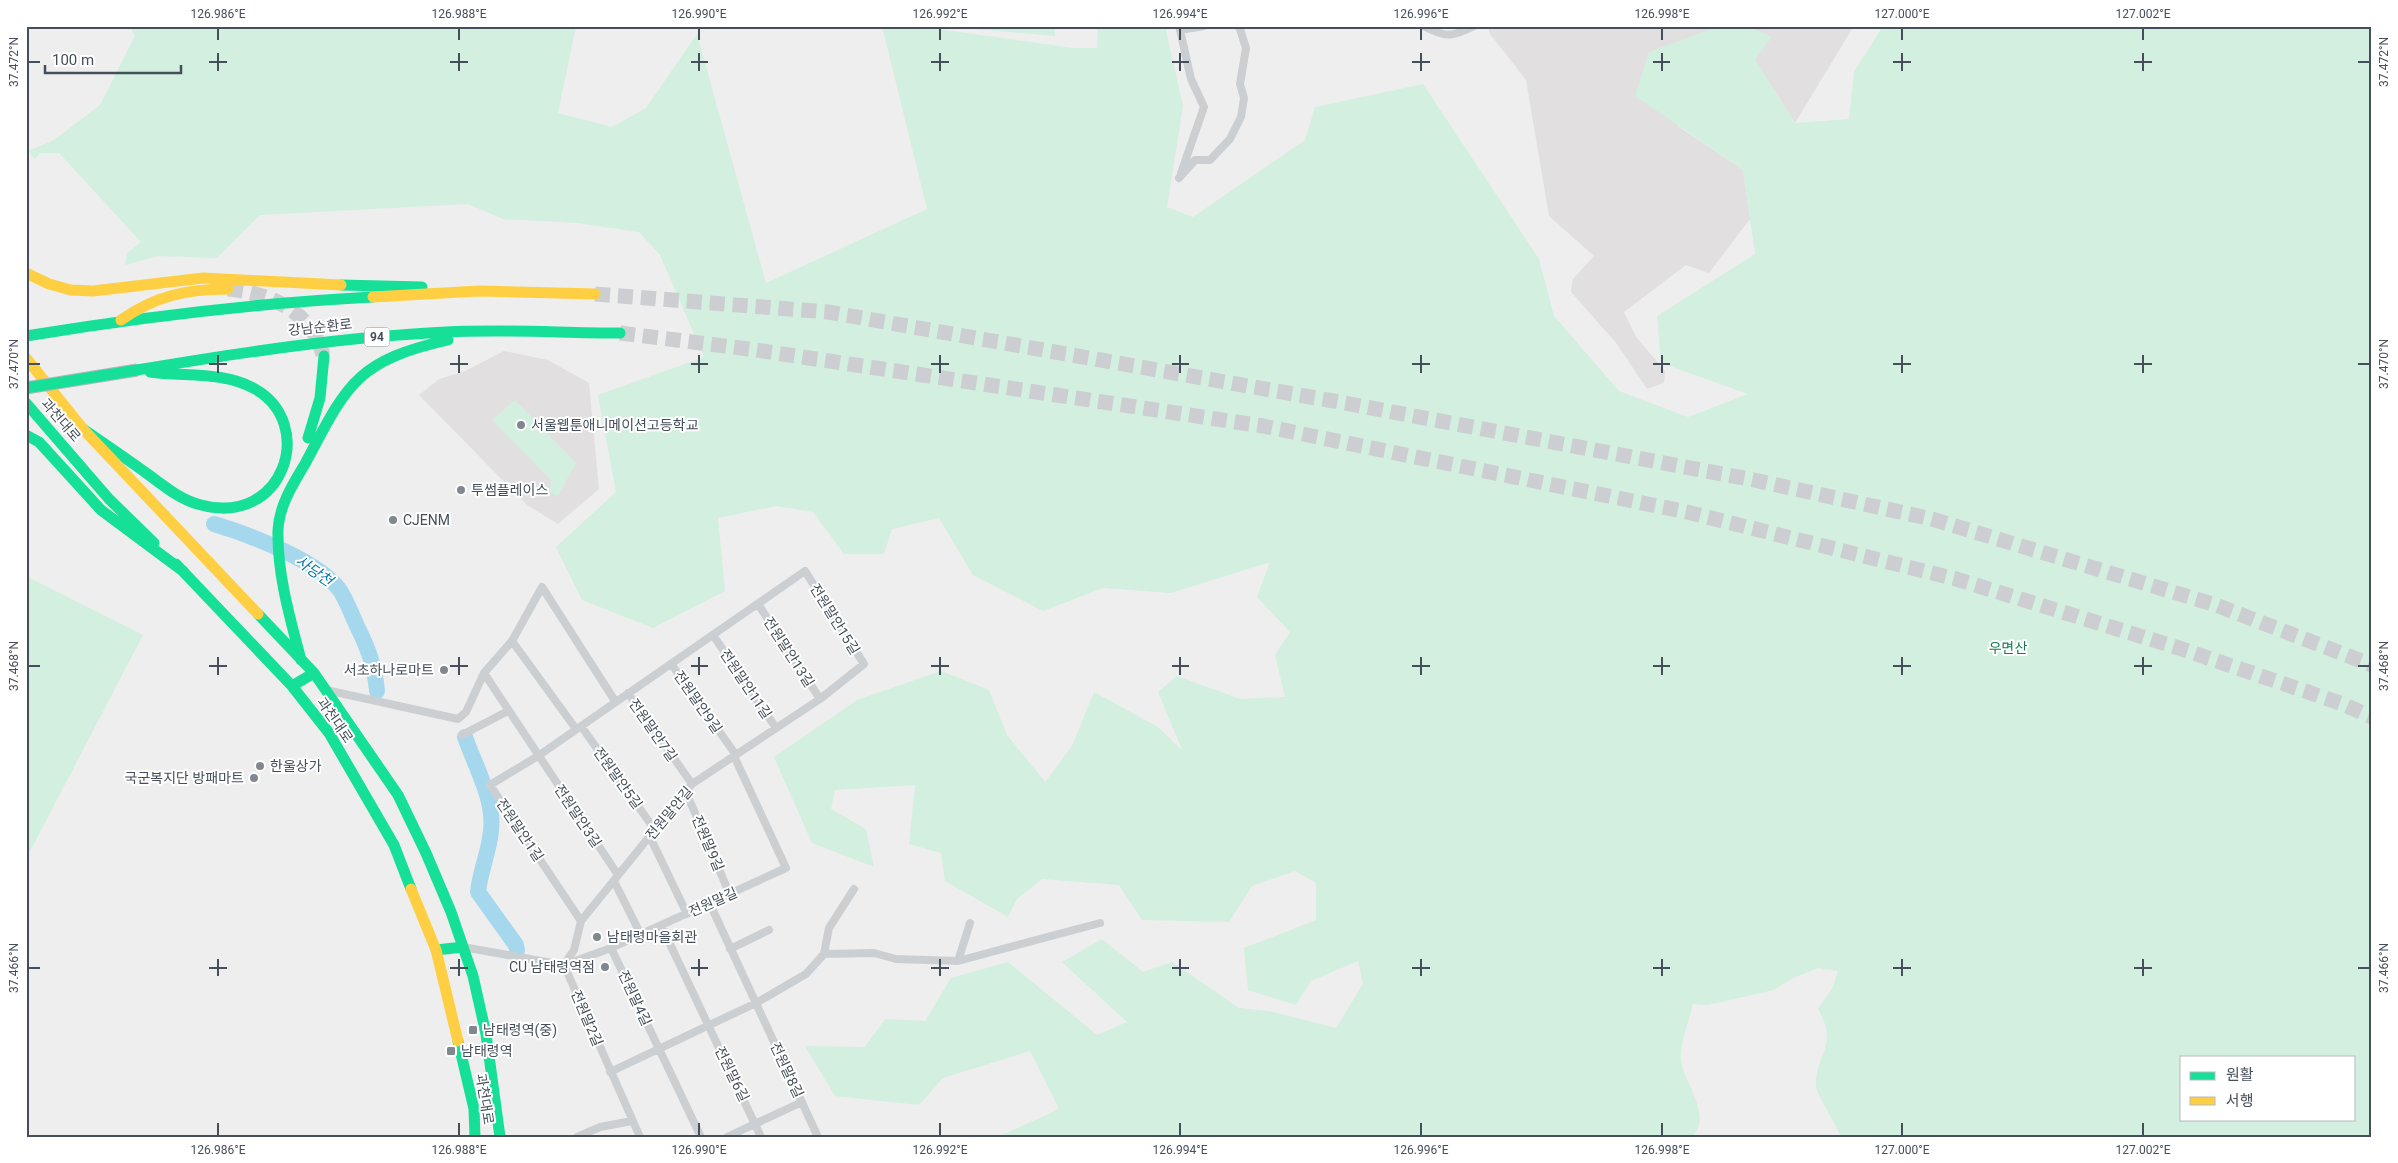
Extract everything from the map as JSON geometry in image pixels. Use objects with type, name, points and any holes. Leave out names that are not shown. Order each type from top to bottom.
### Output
[{"type":"main road","points":[[26,273],[56,286],[92,292],[174,280],[202,278],[299,284],[386,284],[479,291]]},
{"type":"main road","points":[[122,320],[140,306],[172,294],[201,289],[228,289]]},
{"type":"main road","name":"강남순환로","points":[[26,336],[122,320],[328,299],[479,291],[595,294]]},
{"type":"main road","name":"강남순환로","points":[[26,388],[255,350],[336,340],[425,332],[620,333]]},
{"type":"main road","points":[[284,503],[331,412],[358,377],[390,355],[406,349],[489,333]]},
{"type":"main road","points":[[301,660],[281,578],[278,528],[284,503],[319,409],[324,376],[324,356]]},
{"type":"main road","name":"과천대로","points":[[26,358],[83,429],[314,673],[398,795],[426,854],[473,976],[486,1034],[500,1137]]},
{"type":"main road","points":[[83,429],[180,497],[201,505],[233,508],[260,499],[269,490],[278,478],[288,445],[280,414],[266,396],[256,389],[240,383],[137,370]]},
{"type":"main road","name":"과천대로","points":[[26,403],[110,499],[183,571],[292,686],[329,733],[394,845],[436,950],[474,1109],[475,1137]]},
{"type":"main road","points":[[26,435],[39,442],[101,510],[183,571]]},
{"type":"main road","points":[[292,686],[314,673]]},
{"type":"main road","points":[[436,950],[463,948]]},
{"type":"street","points":[[1204,26],[1180,28],[1191,78],[1204,107],[1179,178],[1195,160],[1210,160],[1230,139],[1241,117],[1244,98],[1240,84],[1246,48],[1239,26]]},
{"type":"street","points":[[1422,26],[1444,36],[1459,34],[1474,26]]},
{"type":"street","name":"전원말안15길","points":[[758,604],[805,571],[864,664]]},
{"type":"street","name":"과천대로","points":[[326,690],[458,719],[466,712],[484,673],[512,641],[542,587]]},
{"type":"street","name":"전원말안7길","points":[[542,587],[615,701]]},
{"type":"street","name":"전원말안11길","points":[[758,604],[713,635],[776,728]]},
{"type":"street","name":"전원말안13길","points":[[758,604],[820,699]]},
{"type":"street","name":"전원말안9길","points":[[713,635],[672,664],[735,756]]},
{"type":"street","name":"전원말안5길","points":[[512,641],[655,830]]},
{"type":"street","name":"전원말안7길","points":[[672,664],[628,694],[692,784]]},
{"type":"street","name":"전원말안길","points":[[564,965],[574,950],[581,921],[692,784],[820,699],[864,664]]},
{"type":"street","name":"전원말안3길","points":[[484,673],[616,878],[642,935]]},
{"type":"street","points":[[538,756],[615,701],[628,694]]},
{"type":"street","points":[[462,735],[508,710]]},
{"type":"street","name":"전원말안1길","points":[[538,756],[490,785],[581,921]]},
{"type":"street","name":"전원말길","points":[[463,948],[564,965],[642,935],[786,868],[735,756]]},
{"type":"street","name":"전원말9길","points":[[686,792],[730,895]]},
{"type":"street","points":[[650,837],[687,914]]},
{"type":"street","points":[[610,1072],[756,1003],[806,974],[824,954],[829,928],[854,889]]},
{"type":"street","name":"전원말8길","points":[[710,904],[818,1137]]},
{"type":"street","points":[[958,961],[970,924]]},
{"type":"street","points":[[824,954],[874,953],[896,959],[958,961],[1100,924]]},
{"type":"street","name":"전원말6길","points":[[661,925],[761,1137]]},
{"type":"street","points":[[730,949],[769,930]]},
{"type":"street","name":"전원말4길","points":[[611,948],[700,1137]]},
{"type":"street","name":"전원말2길","points":[[564,965],[640,1137]]},
{"type":"street","points":[[727,1137],[802,1102]]},
{"type":"street","points":[[577,1137],[600,1127],[632,1122]]},
{"type":"shaded area","points":[[1488,26],[1721,26],[1650,52],[1679,127],[1743,170],[1750,219],[1709,273],[1686,265],[1624,312],[1636,337],[1665,371],[1664,383],[1647,389],[1617,344],[1571,292],[1573,279],[1594,256],[1549,216],[1526,80],[1490,34]]},
{"type":"shaded area","points":[[1747,26],[1877,26],[1852,29],[1795,123],[1755,60]]},
{"type":"shaded area","name":"서울웹툰애니메이션고등학교","points":[[504,351],[548,360],[589,383],[599,489],[558,524],[527,505],[419,395],[439,379],[465,371]]},
{"type":"green space","name":"우면산","points":[[130,26],[576,26],[558,113],[612,127],[646,108],[697,34],[766,283],[927,209],[882,26],[917,26],[1073,48],[1097,48],[1098,26],[1165,26],[1183,106],[1167,207],[1193,217],[1305,140],[1315,107],[1423,84],[1539,259],[1554,316],[1619,391],[1688,417],[1748,394],[1661,363],[1657,316],[1755,254],[1743,170],[1635,96],[1649,52],[1721,26],[1747,26],[1772,37],[1755,60],[1795,123],[1849,119],[1854,72],[1883,26],[2372,26],[2372,1137],[1841,1137],[1816,1088],[1816,1077],[1827,1042],[1827,1032],[1818,1009],[1833,987],[1838,971],[1818,968],[1791,979],[1774,990],[1707,1005],[1693,1004],[1681,1055],[1683,1070],[1699,1110],[1698,1128],[1692,1137],[998,1137],[1059,1109],[1030,1051],[943,1078],[919,1105],[835,1096],[805,1046],[865,1047],[885,1019],[925,1021],[951,978],[1008,962],[1097,1035],[1127,1022],[1062,962],[1102,939],[1143,972],[1172,962],[1239,1008],[1269,1011],[1336,1028],[1363,984],[1358,961],[1311,981],[1296,1005],[1248,990],[1244,948],[1316,920],[1316,883],[1295,871],[1252,886],[1229,922],[1142,920],[1119,885],[1042,879],[1017,899],[1008,917],[945,881],[941,853],[909,844],[915,785],[835,790],[831,809],[866,829],[874,867],[812,843],[774,757],[857,700],[941,671],[989,690],[1007,735],[1045,782],[1072,746],[1094,692],[1158,727],[1182,750],[1158,692],[1177,676],[1240,699],[1285,697],[1275,655],[1290,632],[1257,597],[1270,562],[1171,593],[1103,588],[1043,611],[973,575],[939,518],[892,529],[884,554],[844,554],[813,512],[776,506],[718,518],[725,591],[653,628],[582,600],[556,547],[616,492],[598,395],[704,357],[660,255],[639,232],[578,223],[503,219],[468,204],[260,215],[217,258],[158,256],[125,265],[127,253],[141,242],[59,153],[40,153],[35,159],[28,151],[54,140],[100,105],[135,36]]},
{"type":"green space","points":[[940,26],[1054,26],[1055,36]]},
{"type":"green space","points":[[515,400],[576,463],[558,496],[550,492],[551,480],[492,420]]},
{"type":"green space","points":[[26,576],[143,635],[26,859]]},
{"type":"waterway","name":"사당천","points":[[214,524],[283,550],[318,570],[331,581],[341,592],[364,642],[373,666],[377,691]]},
{"type":"waterway","name":"사당천","points":[[465,737],[490,807],[490,839],[478,892],[516,945],[517,950]]},
{"type":"tunnel","points":[[228,289],[259,295],[287,307],[309,327],[323,355]]},
{"type":"tunnel","points":[[595,294],[828,312],[1339,402],[1754,480],[1932,519],[2216,605],[2372,665]]},
{"type":"tunnel","points":[[620,333],[749,349],[1263,426],[1687,512],[1956,579],[2179,648],[2340,703],[2372,717]]},
{"type":"traffic: fast","points":[[341,285],[422,287]]},
{"type":"traffic: fast","points":[[26,336],[199,312],[373,297]]},
{"type":"traffic: fast","points":[[137,370],[291,346],[407,334],[490,331],[620,333]]},
{"type":"traffic: fast","points":[[301,660],[285,596],[278,546],[279,521],[287,496],[332,414],[357,380],[392,357],[448,340]]},
{"type":"traffic: fast","points":[[308,438],[320,398],[324,356]]},
{"type":"traffic: fast","points":[[26,388],[137,370]]},
{"type":"traffic: fast","points":[[83,429],[167,488],[194,503],[230,508],[253,501],[271,487],[282,468],[287,447],[284,425],[274,405],[255,389],[230,379],[150,372]]},
{"type":"traffic: fast","points":[[26,403],[109,499],[154,543]]},
{"type":"traffic: fast","points":[[26,435],[39,442],[101,510],[183,571]]},
{"type":"traffic: fast","points":[[176,564],[292,686],[329,733],[394,845],[411,889]]},
{"type":"traffic: fast","points":[[258,614],[314,673],[398,795],[426,853],[451,912],[473,976],[486,1034],[500,1137]]},
{"type":"traffic: fast","points":[[292,686],[314,673]]},
{"type":"traffic: fast","points":[[436,950],[463,947]]},
{"type":"traffic: fast","points":[[458,1041],[474,1109],[475,1137]]},
{"type":"traffic: slow","points":[[26,273],[49,284],[71,290],[93,291],[203,278],[341,285]]},
{"type":"traffic: slow","points":[[121,320],[146,305],[185,292],[228,289]]},
{"type":"traffic: slow","points":[[373,297],[479,291],[595,294]]},
{"type":"traffic: slow","points":[[26,358],[83,429],[258,614]]},
{"type":"traffic: slow","points":[[411,889],[436,950],[458,1041]]},
{"type":"place","name":"서울웹툰애니메이션고등학교","points":[[521,425]]},
{"type":"place","name":"투썸플레이스","points":[[461,490]]},
{"type":"place","name":"CJENM","points":[[393,520]]},
{"type":"place","name":"서초하나로마트","points":[[444,670]]},
{"type":"place","name":"한울상가","points":[[260,766]]},
{"type":"place","name":"국군복지단 방패마트","points":[[254,778]]},
{"type":"place","name":"남태령마을회관","points":[[597,937]]},
{"type":"place","name":"CU 남태령역점","points":[[605,967]]},
{"type":"place","name":"남태령역(중)","points":[[473,1030]]},
{"type":"place","name":"남태령역","points":[[451,1051]]}]
